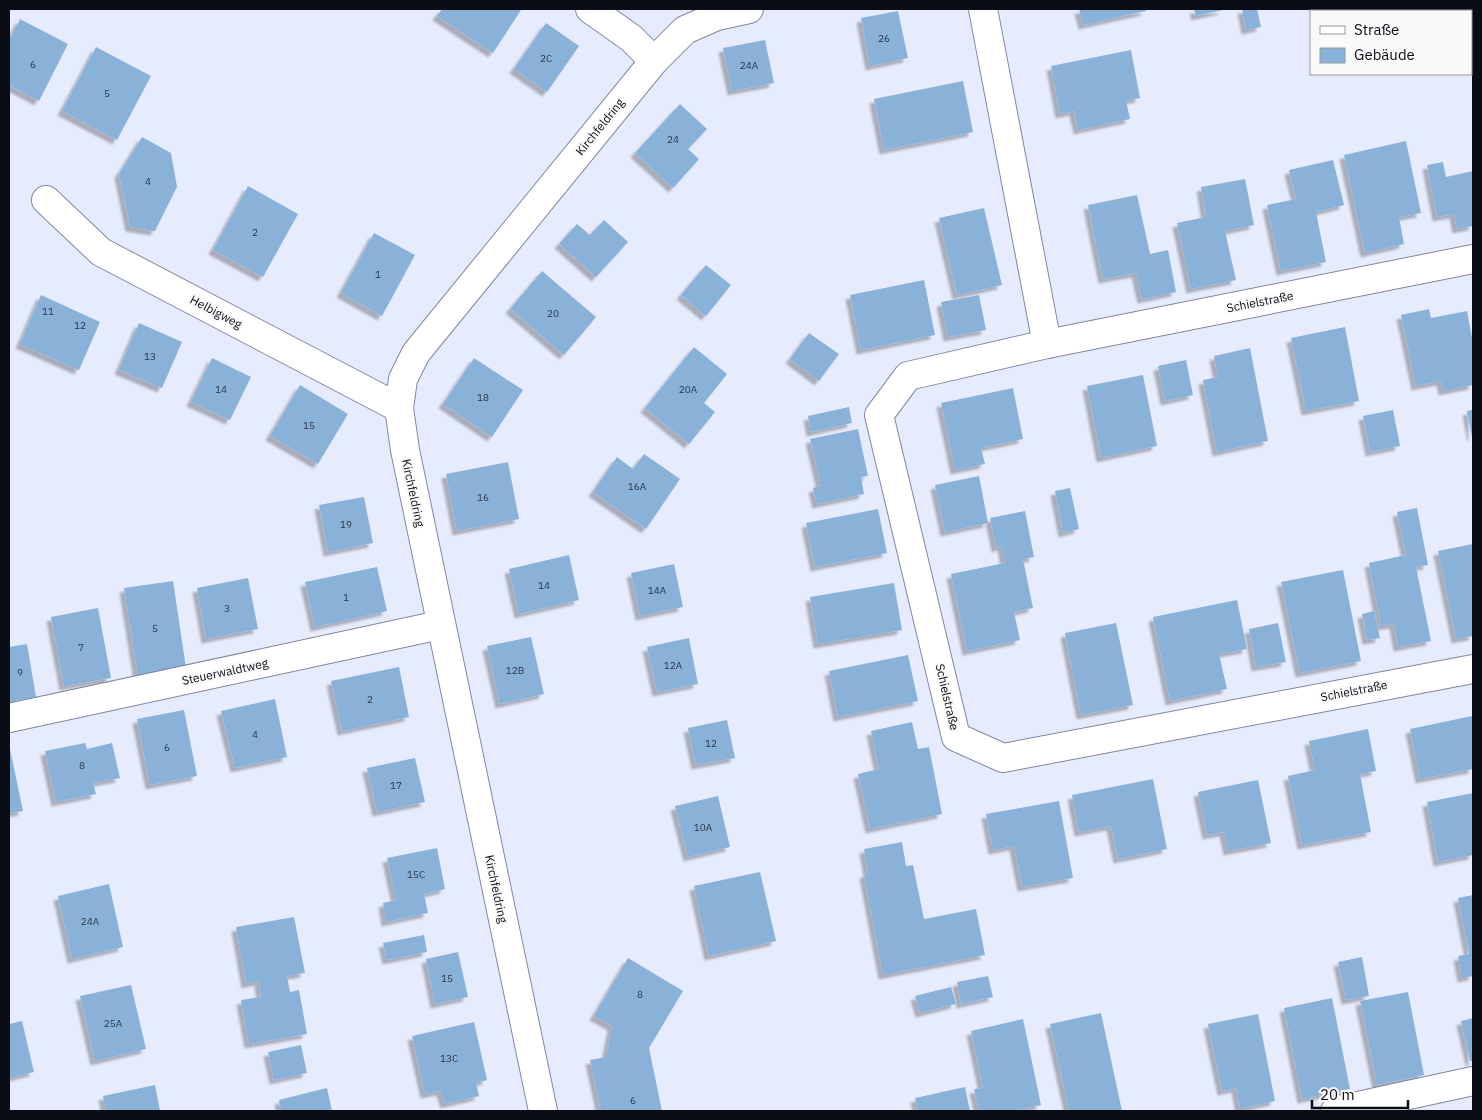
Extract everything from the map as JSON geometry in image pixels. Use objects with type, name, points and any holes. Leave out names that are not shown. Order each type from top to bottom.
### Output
[{"type":"street","points":[[590,9],[631,38],[654,61]]},
{"type":"street","name":"Kirchfeldring","points":[[544,1111],[440,625],[405,450],[399,408],[403,379],[416,354],[654,61],[685,30],[717,16],[749,9]]},
{"type":"street","points":[[983,9],[1047,344]]},
{"type":"street","name":"Helbigweg","points":[[46,200],[101,252],[399,408]]},
{"type":"street","name":"Schielstraße","points":[[1473,259],[1047,344],[908,376],[879,415],[956,737],[1003,758],[1473,669]]},
{"type":"street","name":"Steuerwaldtweg","points":[[9,718],[440,625]]},
{"type":"street","points":[[1335,1111],[1473,1081]]},
{"type":"building","points":[[442,9],[521,10],[493,53],[437,16]]},
{"type":"building","points":[[1079,9],[1145,9],[1146,11],[1083,25]]},
{"type":"building","points":[[1194,9],[1223,9],[1223,10],[1196,16]]},
{"type":"building","points":[[1242,9],[1257,9],[1261,27],[1246,30]]},
{"type":"building","points":[[898,11],[908,58],[870,66],[861,18]]},
{"type":"building","points":[[20,19],[68,44],[39,101],[9,85],[9,41]]},
{"type":"building","points":[[546,23],[579,46],[547,92],[514,69]]},
{"type":"building","points":[[765,40],[774,83],[732,91],[723,48]]},
{"type":"building","points":[[96,47],[151,76],[117,140],[62,111]]},
{"type":"building","points":[[1131,50],[1140,98],[1126,101],[1130,119],[1078,130],[1074,111],[1060,114],[1051,66]]},
{"type":"building","points":[[963,81],[973,132],[884,150],[874,99]]},
{"type":"building","points":[[680,104],[707,129],[688,149],[699,159],[673,188],[635,153]]},
{"type":"building","points":[[142,137],[171,153],[177,187],[155,231],[130,227],[119,174]]},
{"type":"building","points":[[1406,141],[1421,213],[1399,217],[1404,244],[1365,253],[1344,155]]},
{"type":"building","points":[[1333,160],[1344,205],[1316,212],[1326,262],[1281,271],[1267,205],[1296,199],[1289,170]]},
{"type":"building","points":[[1443,162],[1446,177],[1473,171],[1473,226],[1457,229],[1454,214],[1437,217],[1427,165]]},
{"type":"building","points":[[1245,179],[1254,225],[1225,231],[1236,280],[1191,289],[1177,223],[1206,217],[1201,187]]},
{"type":"building","points":[[248,186],[298,214],[263,277],[213,250]]},
{"type":"building","points":[[1137,195],[1150,254],[1168,250],[1176,292],[1142,299],[1136,273],[1103,279],[1088,205]]},
{"type":"building","points":[[984,208],[1002,285],[957,295],[939,218]]},
{"type":"building","points":[[604,220],[628,242],[596,277],[559,244],[577,224],[590,235]]},
{"type":"building","points":[[374,233],[415,255],[382,316],[341,293]]},
{"type":"building","points":[[706,265],[731,285],[706,316],[681,295]]},
{"type":"building","points":[[542,271],[596,317],[564,355],[510,309]]},
{"type":"building","points":[[924,280],[935,335],[861,350],[850,295]]},
{"type":"building","points":[[41,295],[100,322],[79,370],[20,344]]},
{"type":"building","points":[[979,295],[986,330],[948,337],[941,302]]},
{"type":"building","points":[[1429,309],[1431,318],[1467,311],[1473,343],[1473,385],[1443,391],[1441,381],[1416,386],[1401,315]]},
{"type":"building","points":[[139,323],[182,342],[162,388],[119,370]]},
{"type":"building","points":[[1345,327],[1359,401],[1306,411],[1291,338]]},
{"type":"building","points":[[809,333],[839,354],[819,381],[790,359]]},
{"type":"building","points":[[694,347],[727,374],[704,403],[715,412],[689,444],[645,408]]},
{"type":"building","points":[[1250,348],[1268,441],[1217,452],[1203,380],[1218,377],[1214,356]]},
{"type":"building","points":[[212,358],[251,377],[230,420],[191,402]]},
{"type":"building","points":[[474,358],[523,390],[492,437],[443,404]]},
{"type":"building","points":[[1186,360],[1193,395],[1165,401],[1158,366]]},
{"type":"building","points":[[1143,375],[1157,446],[1101,458],[1087,386]]},
{"type":"building","points":[[300,385],[348,414],[318,464],[270,436]]},
{"type":"building","points":[[1013,388],[1023,439],[981,448],[985,464],[955,470],[941,403]]},
{"type":"building","points":[[849,407],[852,423],[811,432],[808,416]]},
{"type":"building","points":[[1393,410],[1400,446],[1370,452],[1363,416]]},
{"type":"building","points":[[1473,410],[1473,437],[1472,437],[1467,411]]},
{"type":"building","points":[[858,429],[868,476],[861,477],[864,494],[817,504],[813,488],[821,486],[810,439]]},
{"type":"building","points":[[644,454],[680,479],[646,529],[593,492],[617,457],[633,469]]},
{"type":"building","points":[[508,462],[519,519],[457,531],[446,474]]},
{"type":"building","points":[[979,476],[988,523],[945,532],[935,485]]},
{"type":"building","points":[[1070,488],[1079,529],[1063,533],[1055,491]]},
{"type":"building","points":[[364,497],[373,543],[328,552],[319,505]]},
{"type":"building","points":[[1417,508],[1428,565],[1416,567],[1431,641],[1398,647],[1394,624],[1381,626],[1369,563],[1406,555],[1397,512]]},
{"type":"building","points":[[878,509],[887,553],[815,567],[806,523]]},
{"type":"building","points":[[1025,511],[1034,557],[1023,559],[1033,608],[1014,612],[1020,640],[967,651],[951,574],[1005,563],[1002,546],[996,548],[990,518]]},
{"type":"building","points":[[1473,544],[1473,636],[1456,639],[1438,551]]},
{"type":"building","points":[[569,555],[579,600],[519,614],[509,569]]},
{"type":"building","points":[[674,564],[683,607],[640,616],[631,573]]},
{"type":"building","points":[[377,567],[387,611],[315,627],[305,582]]},
{"type":"building","points":[[1343,570],[1361,661],[1300,673],[1281,582]]},
{"type":"building","points":[[248,578],[258,629],[206,639],[197,588]]},
{"type":"building","points":[[173,581],[186,668],[138,676],[124,588]]},
{"type":"building","points":[[894,583],[902,630],[818,644],[810,597]]},
{"type":"building","points":[[1237,600],[1247,649],[1219,654],[1227,689],[1170,701],[1153,617]]},
{"type":"building","points":[[98,608],[111,678],[64,686],[51,617]]},
{"type":"building","points":[[1374,611],[1380,638],[1367,640],[1362,614]]},
{"type":"building","points":[[1116,623],[1133,705],[1081,715],[1065,633]]},
{"type":"building","points":[[1278,623],[1286,662],[1256,667],[1249,629]]},
{"type":"building","points":[[531,637],[544,694],[500,704],[487,646]]},
{"type":"building","points":[[689,638],[698,684],[657,692],[647,647]]},
{"type":"building","points":[[27,644],[36,697],[9,702],[9,647]]},
{"type":"building","points":[[908,655],[918,701],[838,717],[829,671]]},
{"type":"building","points":[[399,667],[409,717],[342,731],[331,681]]},
{"type":"building","points":[[275,699],[287,757],[235,768],[221,711]]},
{"type":"building","points":[[184,710],[197,776],[150,785],[137,719]]},
{"type":"building","points":[[1472,716],[1473,769],[1420,779],[1410,729]]},
{"type":"building","points":[[727,720],[735,758],[696,765],[688,728]]},
{"type":"building","points":[[912,722],[918,749],[929,747],[942,814],[870,829],[858,774],[879,769],[871,731]]},
{"type":"building","points":[[1368,729],[1376,771],[1360,774],[1371,832],[1302,845],[1288,776],[1315,770],[1309,741]]},
{"type":"building","points":[[85,743],[87,749],[112,743],[120,778],[93,783],[96,794],[56,802],[45,751]]},
{"type":"building","points":[[9,744],[23,811],[9,813]]},
{"type":"building","points":[[415,758],[425,802],[377,812],[367,768]]},
{"type":"building","points":[[1153,779],[1167,849],[1118,859],[1111,826],[1079,832],[1072,795]]},
{"type":"building","points":[[1258,780],[1271,843],[1228,851],[1224,832],[1207,835],[1198,792]]},
{"type":"building","points":[[1473,793],[1473,855],[1438,862],[1427,802]]},
{"type":"building","points":[[718,796],[730,847],[688,857],[675,806]]},
{"type":"building","points":[[1059,801],[1073,878],[1022,887],[1014,846],[993,850],[986,814]]},
{"type":"building","points":[[902,842],[906,866],[913,865],[924,919],[976,909],[985,955],[883,975],[864,874],[868,873],[864,849]]},
{"type":"building","points":[[437,848],[445,889],[424,894],[428,913],[386,922],[383,903],[396,900],[387,858]]},
{"type":"building","points":[[760,872],[776,941],[709,956],[694,886]]},
{"type":"building","points":[[109,884],[123,947],[72,959],[58,896]]},
{"type":"building","points":[[1473,895],[1473,976],[1462,978],[1458,956],[1469,954],[1458,898]]},
{"type":"building","points":[[294,917],[305,973],[287,976],[290,992],[299,990],[307,1034],[249,1044],[241,1000],[261,997],[259,981],[246,984],[236,927]]},
{"type":"building","points":[[424,935],[427,952],[387,960],[383,943]]},
{"type":"building","points":[[458,952],[468,997],[435,1004],[426,959]]},
{"type":"building","points":[[1362,957],[1369,996],[1346,1000],[1338,962]]},
{"type":"building","points":[[628,958],[683,991],[649,1048],[662,1111],[601,1111],[590,1060],[606,1057],[612,1026],[594,1016]]},
{"type":"building","points":[[988,976],[993,997],[961,1004],[957,982]]},
{"type":"building","points":[[131,985],[146,1049],[95,1061],[80,996]]},
{"type":"building","points":[[951,987],[956,1004],[920,1013],[915,996]]},
{"type":"building","points":[[1408,992],[1424,1075],[1377,1085],[1360,1001]]},
{"type":"building","points":[[1332,998],[1350,1089],[1302,1099],[1284,1008]]},
{"type":"building","points":[[1101,1013],[1122,1111],[1069,1111],[1050,1024]]},
{"type":"building","points":[[1258,1014],[1275,1101],[1240,1109],[1236,1088],[1222,1091],[1208,1024]]},
{"type":"building","points":[[1473,1018],[1473,1061],[1470,1061],[1461,1021]]},
{"type":"building","points":[[1023,1019],[1041,1105],[1014,1111],[979,1111],[974,1089],[983,1088],[971,1031]]},
{"type":"building","points":[[22,1021],[34,1072],[9,1078],[9,1024]]},
{"type":"building","points":[[474,1022],[487,1080],[476,1083],[479,1096],[445,1104],[441,1091],[425,1094],[412,1036]]},
{"type":"building","points":[[301,1045],[307,1073],[274,1080],[268,1052]]},
{"type":"building","points":[[155,1085],[160,1111],[106,1111],[103,1096]]},
{"type":"building","points":[[965,1087],[970,1111],[918,1111],[915,1098]]},
{"type":"building","points":[[327,1088],[332,1111],[281,1111],[279,1100]]}]
